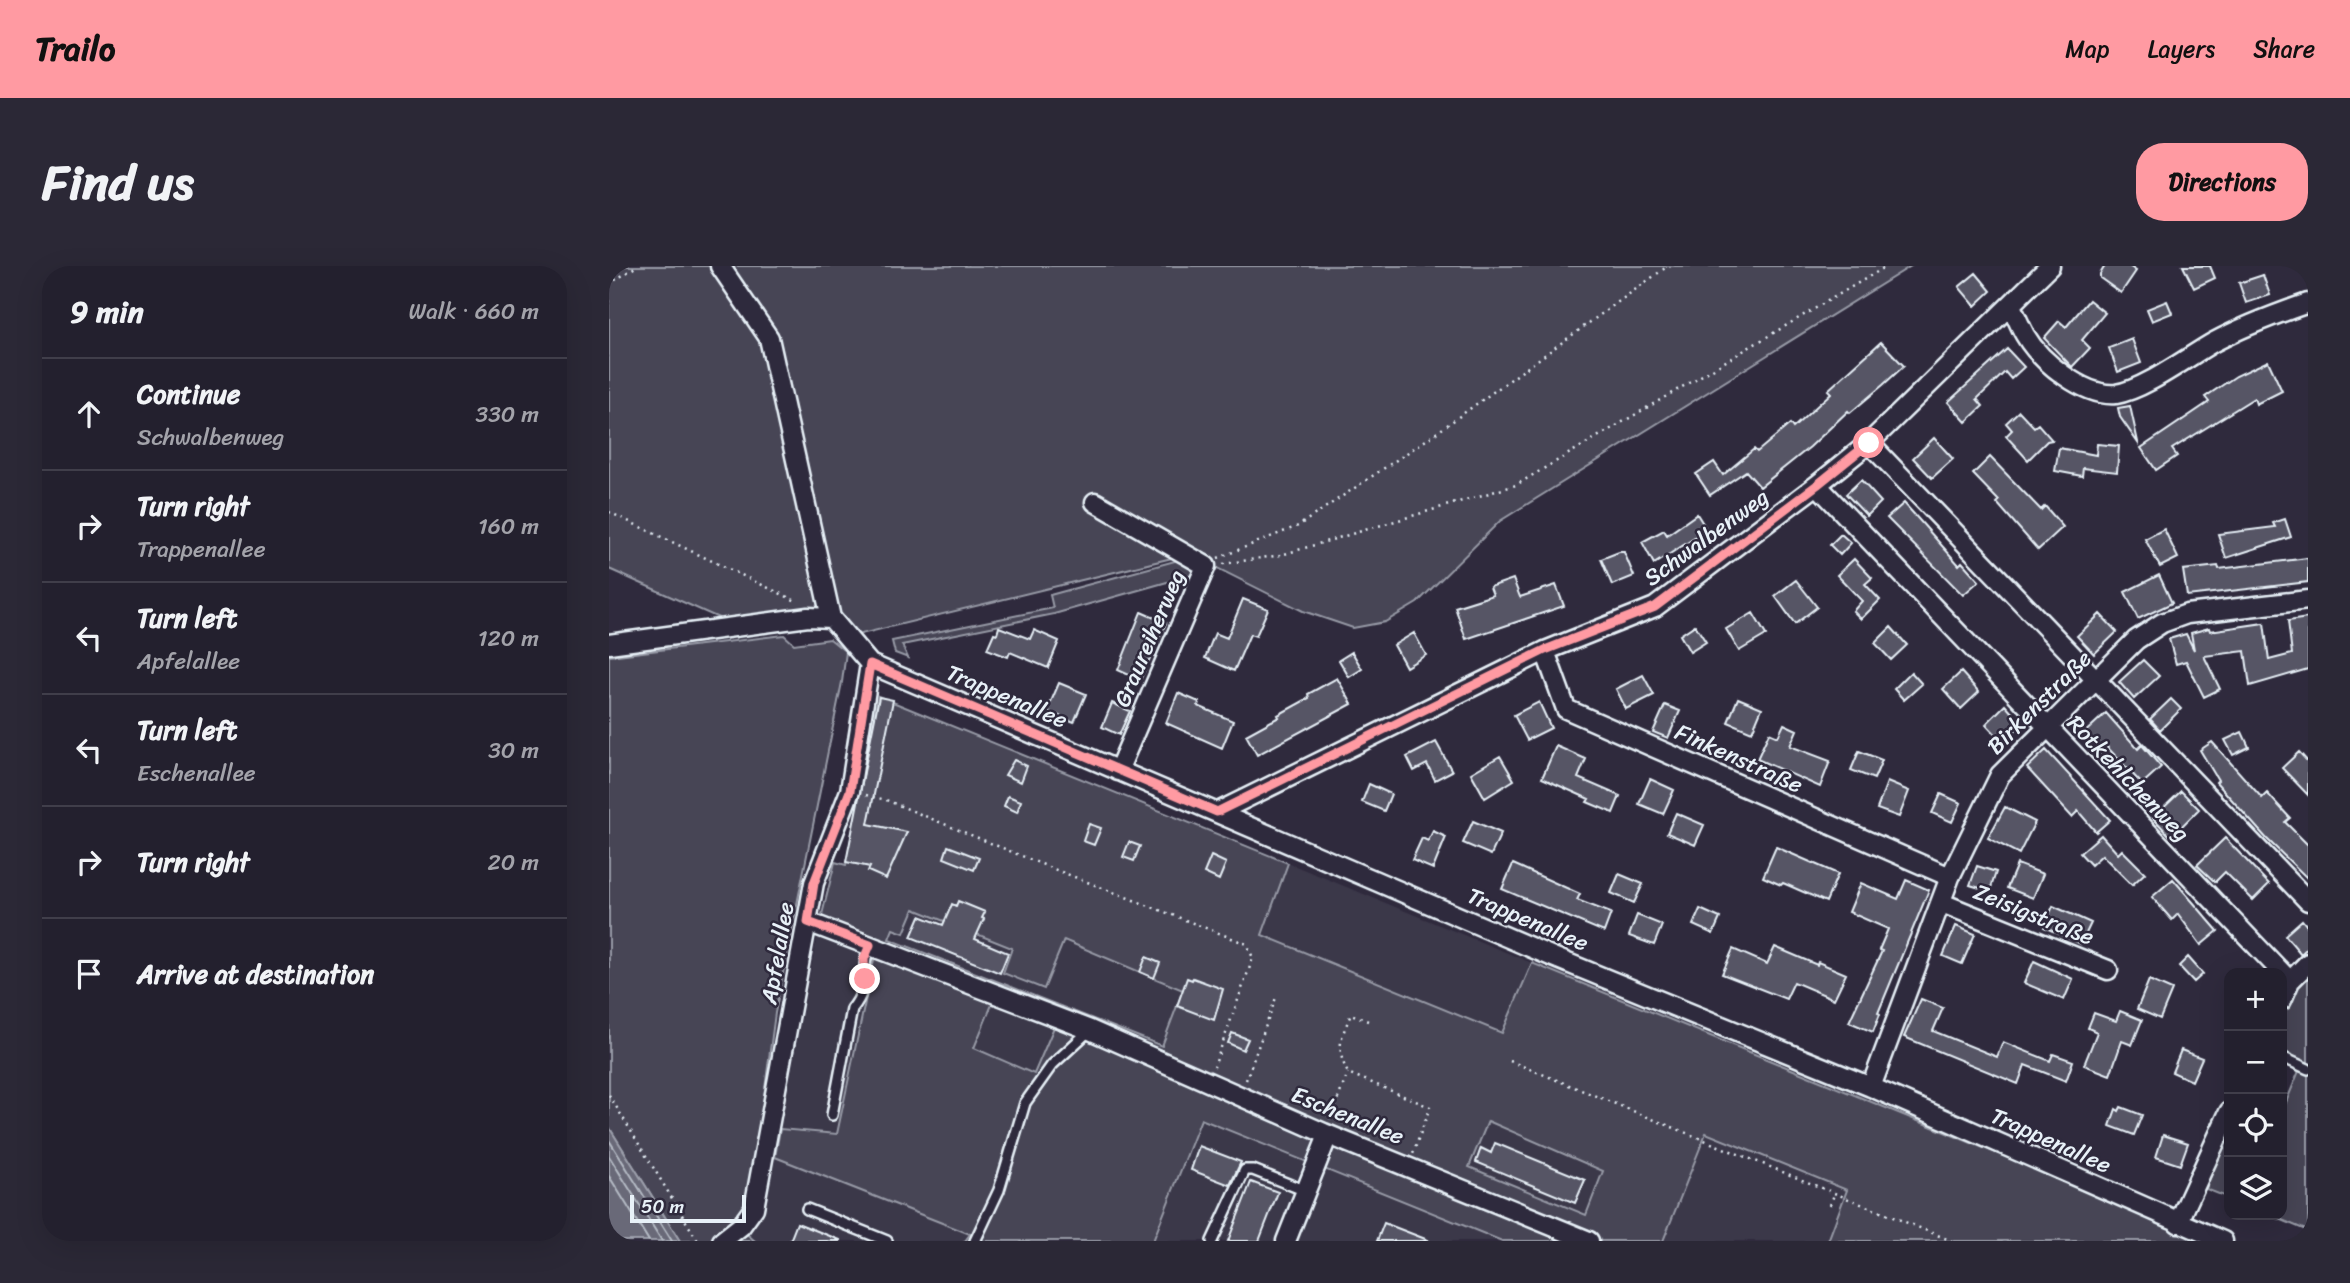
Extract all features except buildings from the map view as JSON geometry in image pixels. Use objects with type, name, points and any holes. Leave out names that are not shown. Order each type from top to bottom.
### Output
[{"type":"street","points":[[609,643],[796,618],[831,618],[769,338],[720,266]]},
{"type":"street","name":"Schwalbenweg","points":[[1217,812],[1545,650],[1655,607],[1869,443],[2050,266]]},
{"type":"street","points":[[2011,306],[2026,337],[2057,370],[2082,386],[2115,394],[2140,386],[2228,335],[2272,315],[2308,303]]},
{"type":"street","name":"Rotkehlchenweg","points":[[1869,443],[2308,901]]},
{"type":"street","name":"Rotkehlchenweg","points":[[1817,485],[2290,981]]},
{"type":"street","name":"Graureiherweg","points":[[1095,502],[1206,566],[1118,771]]},
{"type":"street","name":"Birkenstraße","points":[[1871,1087],[1950,877],[2000,775],[2136,640],[2162,623],[2187,614],[2308,600]]},
{"type":"street","name":"Trappenallee","points":[[831,618],[870,664],[1553,957],[1871,1087],[2224,1241]]},
{"type":"street","name":"Finkenstraße","points":[[1545,650],[1566,709],[1950,877]]},
{"type":"street","name":"Apfelallee","points":[[722,1241],[741,1226],[754,1208],[814,883],[850,791],[870,664]]},
{"type":"street","name":"Zeisigstraße","points":[[1942,903],[2108,970]]},
{"type":"street","name":"Eschenallee","points":[[808,922],[1090,1030],[1326,1134],[1589,1241]]},
{"type":"street","points":[[2287,988],[2290,981],[2308,963]]},
{"type":"street","points":[[2178,1223],[2224,1123]]},
{"type":"street","points":[[1289,1240],[1326,1134]]},
{"type":"lane","points":[[832,1115],[852,1009],[862,998],[864,959],[870,945]]},
{"type":"lane","points":[[975,1241],[999,1190],[1025,1103],[1052,1065],[1090,1030]]},
{"type":"lane","points":[[2287,1059],[2308,1069]]},
{"type":"lane","points":[[1212,1241],[1245,1170],[1253,1170],[1306,1191]]},
{"type":"lane","points":[[807,1209],[887,1241]]},
{"type":"path","points":[[609,284],[636,266]]},
{"type":"path","points":[[1206,566],[1221,555],[1298,526],[1432,436],[1668,266]]},
{"type":"path","points":[[1206,566],[1281,555],[1515,485],[1887,266]]},
{"type":"path","points":[[609,512],[807,607]]},
{"type":"path","points":[[850,791],[885,800],[1247,944],[1253,958],[1209,1082]]},
{"type":"path","points":[[1240,1096],[1277,995]]},
{"type":"path","points":[[1368,1021],[1351,1014],[1339,1043],[1341,1060],[1348,1073],[1430,1107],[1409,1167]]},
{"type":"path","points":[[1510,1061],[1952,1241]]},
{"type":"path","points":[[1326,1134],[1348,1073]]},
{"type":"path","points":[[609,1095],[698,1241]]},
{"type":"path","points":[[1830,1205],[1835,1192]]},
{"type":"shaded area","points":[[609,266],[1911,266],[1500,521],[1417,603],[1385,622],[1353,628],[1303,611],[1187,553],[1091,494],[1086,501],[1180,556],[853,636],[833,614],[723,620],[609,569]]},
{"type":"shaded area","points":[[1182,559],[1199,573],[1054,614],[902,645],[908,658],[895,653],[892,641],[1053,608],[1050,595]]},
{"type":"shaded area","points":[[784,635],[794,644],[830,639],[846,652],[775,1013],[750,1203],[738,1217],[748,1235],[755,1241],[680,1241],[609,1127],[609,656]]},
{"type":"shaded area","points":[[878,696],[1288,863],[1262,935],[1502,1033],[1532,963],[2211,1241],[1828,1241],[1847,1190],[1706,1133],[1663,1241],[1502,1241],[1201,1119],[1153,1241],[965,1241],[970,1234],[775,1157],[780,1129],[837,1134],[875,955],[818,931],[835,862],[846,865]],"holes":[[[914,909],[1012,948],[1003,973],[1044,989],[1064,940],[1183,990],[1162,1046],[889,939],[893,929],[904,933]],[[993,1002],[1054,1027],[1034,1074],[974,1048]],[[1488,1121],[1603,1171],[1586,1215],[1469,1167]]]},
{"type":"shaded area","points":[[1288,863],[1532,963],[1503,1034],[1262,935]]},
{"type":"shaded area","points":[[913,909],[1013,948],[1044,989],[1064,940],[1183,990],[1162,1046],[889,939],[893,929],[904,933]]},
{"type":"shaded area","points":[[818,931],[875,954],[837,1135],[780,1129]]},
{"type":"shaded area","points":[[2308,976],[2308,1231],[2282,1220],[2287,1220],[2287,1100],[2299,1071],[2287,1065],[2289,997]]},
{"type":"shaded area","points":[[993,1002],[1054,1027],[1034,1074],[973,1048]]},
{"type":"shaded area","points":[[1200,1119],[1502,1241],[1153,1241]]},
{"type":"shaded area","points":[[1488,1121],[1603,1171],[1586,1215],[1468,1167]]},
{"type":"shaded area","points":[[1706,1133],[1848,1190],[1828,1241],[1663,1241]]},
{"type":"shaded area","points":[[2224,1141],[2224,1196],[2206,1189]]},
{"type":"shaded area","points":[[775,1157],[971,1234],[965,1241],[755,1241],[748,1235],[764,1214]]},
{"type":"water","points":[[609,1127],[680,1241],[609,1241]]},
{"type":"route","points":[[865,979],[864,959],[870,945],[808,922],[814,883],[850,791],[870,664],[1217,812],[1545,650],[1655,607],[1869,443]]}]
